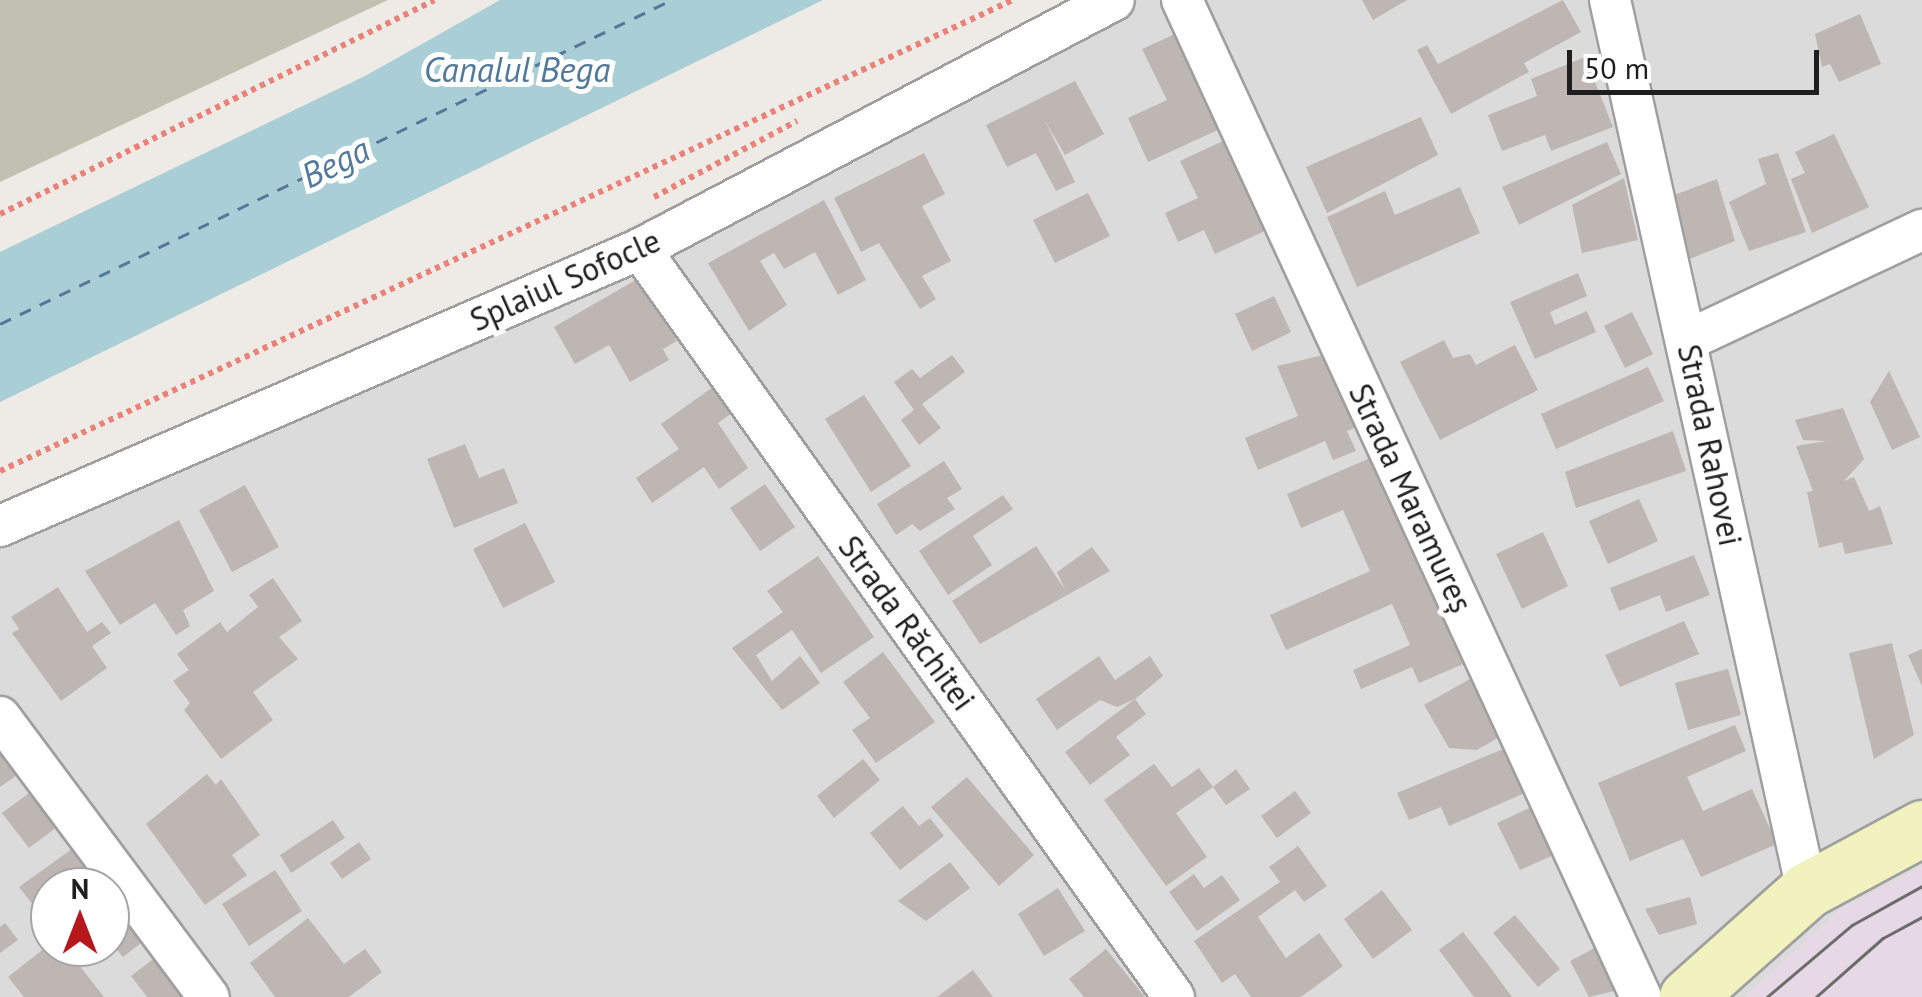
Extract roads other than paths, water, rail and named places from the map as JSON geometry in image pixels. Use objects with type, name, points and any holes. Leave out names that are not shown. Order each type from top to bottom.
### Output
[{"type":"street","name":"Splaiul Sofocle","points":[[0,526],[640,249],[1114,0]]},
{"type":"street","name":"Strada Maramureș","points":[[1182,0],[1641,997]]},
{"type":"street","name":"Strada Rahovei","points":[[1610,0],[1807,890]]},
{"type":"street","points":[[1688,340],[1922,230]]},
{"type":"street","name":"Strada Răchitei","points":[[640,249],[1174,997]]},
{"type":"street","points":[[0,717],[209,997]]},
{"type":"street","points":[[1687,997],[1807,890],[1922,828]]},
{"type":"water","name":"Canalul Bega","points":[[500,0],[823,0],[0,402],[0,252],[367,75]]},
{"type":"tram line","points":[[1767,997],[1852,925],[1922,886]]},
{"type":"tram line","points":[[1816,997],[1883,938],[1922,917]]},
{"type":"water label","name":"Bega","points":[[335,162]]}]
